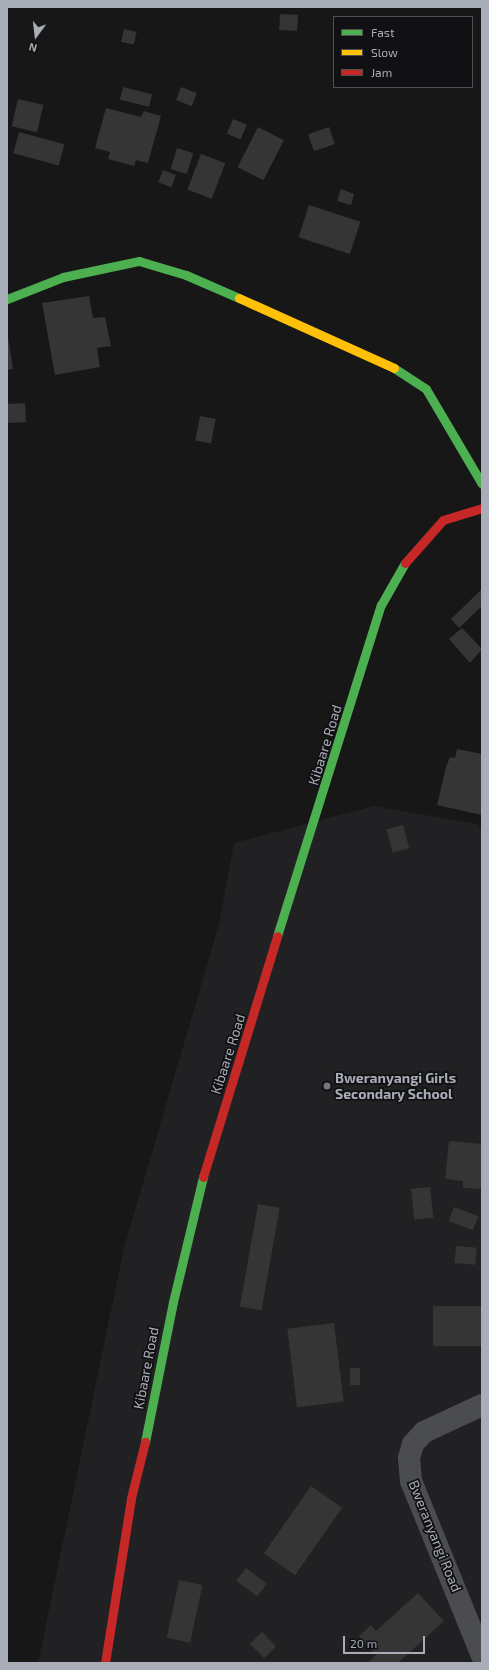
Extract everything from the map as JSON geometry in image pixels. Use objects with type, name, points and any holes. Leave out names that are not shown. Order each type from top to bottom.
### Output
[{"type":"main road","points":[[7,299],[63,277],[139,261],[186,275],[387,364],[426,389],[482,484]]},
{"type":"main road","name":"Kibaare Road","points":[[105,1663],[131,1498],[158,1392],[173,1302],[210,1149],[381,605],[410,553],[427,534],[443,520],[482,508]]},
{"type":"street","name":"Bweranyangi Road","points":[[482,1405],[424,1432],[413,1444],[408,1458],[411,1481],[482,1656]]},
{"type":"shaded area","name":"Bweranyangi Girls Secondary School","points":[[374,806],[476,824],[482,830],[482,1663],[38,1663],[124,1248],[219,924],[234,843]]},
{"type":"building","points":[[280,14],[298,15],[297,31],[279,30]]},
{"type":"building","points":[[124,29],[137,32],[134,45],[121,42]]},
{"type":"building","points":[[123,87],[152,94],[149,107],[120,100]]},
{"type":"building","points":[[181,87],[197,93],[192,106],[176,100]]},
{"type":"building","points":[[18,99],[43,105],[37,132],[12,126]]},
{"type":"building","points":[[106,108],[141,117],[144,111],[161,116],[148,163],[136,160],[134,166],[108,159],[110,152],[95,148]]},
{"type":"building","points":[[233,119],[247,125],[241,140],[227,134]]},
{"type":"building","points":[[258,127],[284,140],[263,180],[238,167]]},
{"type":"building","points":[[329,127],[335,144],[314,151],[308,134]]},
{"type":"building","points":[[19,132],[64,144],[59,165],[13,153]]},
{"type":"building","points":[[177,148],[193,153],[187,174],[171,169]]},
{"type":"building","points":[[201,154],[225,163],[212,199],[187,189]]},
{"type":"building","points":[[163,170],[176,175],[171,187],[158,182]]},
{"type":"building","points":[[341,189],[354,194],[351,205],[337,201]]},
{"type":"building","points":[[309,205],[360,222],[350,254],[298,237]]},
{"type":"building","points":[[89,296],[93,318],[105,317],[111,346],[97,348],[100,367],[55,375],[42,303]]},
{"type":"building","points":[[8,336],[13,369],[7,370],[7,337]]},
{"type":"building","points":[[25,403],[26,422],[8,423],[7,404]]},
{"type":"building","points":[[200,416],[216,419],[211,444],[195,441]]},
{"type":"building","points":[[482,589],[482,606],[459,628],[451,619]]},
{"type":"building","points":[[462,628],[482,649],[470,663],[449,639]]},
{"type":"building","points":[[457,749],[482,754],[482,815],[437,805],[446,767],[450,757],[455,758]]},
{"type":"building","points":[[403,825],[409,848],[393,853],[387,829]]},
{"type":"building","points":[[449,1141],[482,1144],[482,1189],[463,1188],[463,1181],[445,1179]]},
{"type":"building","points":[[430,1187],[433,1218],[414,1220],[411,1189]]},
{"type":"building","points":[[258,1204],[280,1208],[262,1310],[240,1306]]},
{"type":"building","points":[[454,1207],[478,1216],[473,1230],[449,1221]]},
{"type":"building","points":[[456,1246],[477,1248],[475,1265],[455,1263]]},
{"type":"building","points":[[433,1306],[482,1306],[482,1346],[433,1346]]},
{"type":"building","points":[[334,1323],[344,1401],[297,1407],[287,1329]]},
{"type":"building","points":[[350,1368],[360,1368],[360,1385],[350,1385]]},
{"type":"building","points":[[311,1486],[342,1508],[295,1575],[264,1553]]},
{"type":"building","points":[[246,1568],[267,1584],[257,1596],[236,1581]]},
{"type":"building","points":[[179,1580],[202,1585],[190,1643],[167,1638]]},
{"type":"building","points":[[418,1593],[444,1621],[398,1663],[367,1663],[376,1655],[359,1636],[371,1625],[376,1631]]},
{"type":"building","points":[[262,1632],[276,1646],[264,1658],[250,1644]]},
{"type":"traffic: fast","points":[[7,299],[63,277],[139,261],[186,275],[239,298]]},
{"type":"traffic: fast","points":[[394,368],[426,389],[482,484]]},
{"type":"traffic: fast","points":[[277,936],[381,605],[405,563]]},
{"type":"traffic: fast","points":[[145,1442],[173,1302],[203,1177]]},
{"type":"traffic: slow","points":[[239,298],[394,368]]},
{"type":"traffic: jam","points":[[405,563],[443,520],[482,508]]},
{"type":"traffic: jam","points":[[203,1177],[277,936]]},
{"type":"traffic: jam","points":[[105,1663],[131,1498],[145,1442]]},
{"type":"place","name":"Bweranyangi Girls Secondary School","points":[[327,1086]]}]
